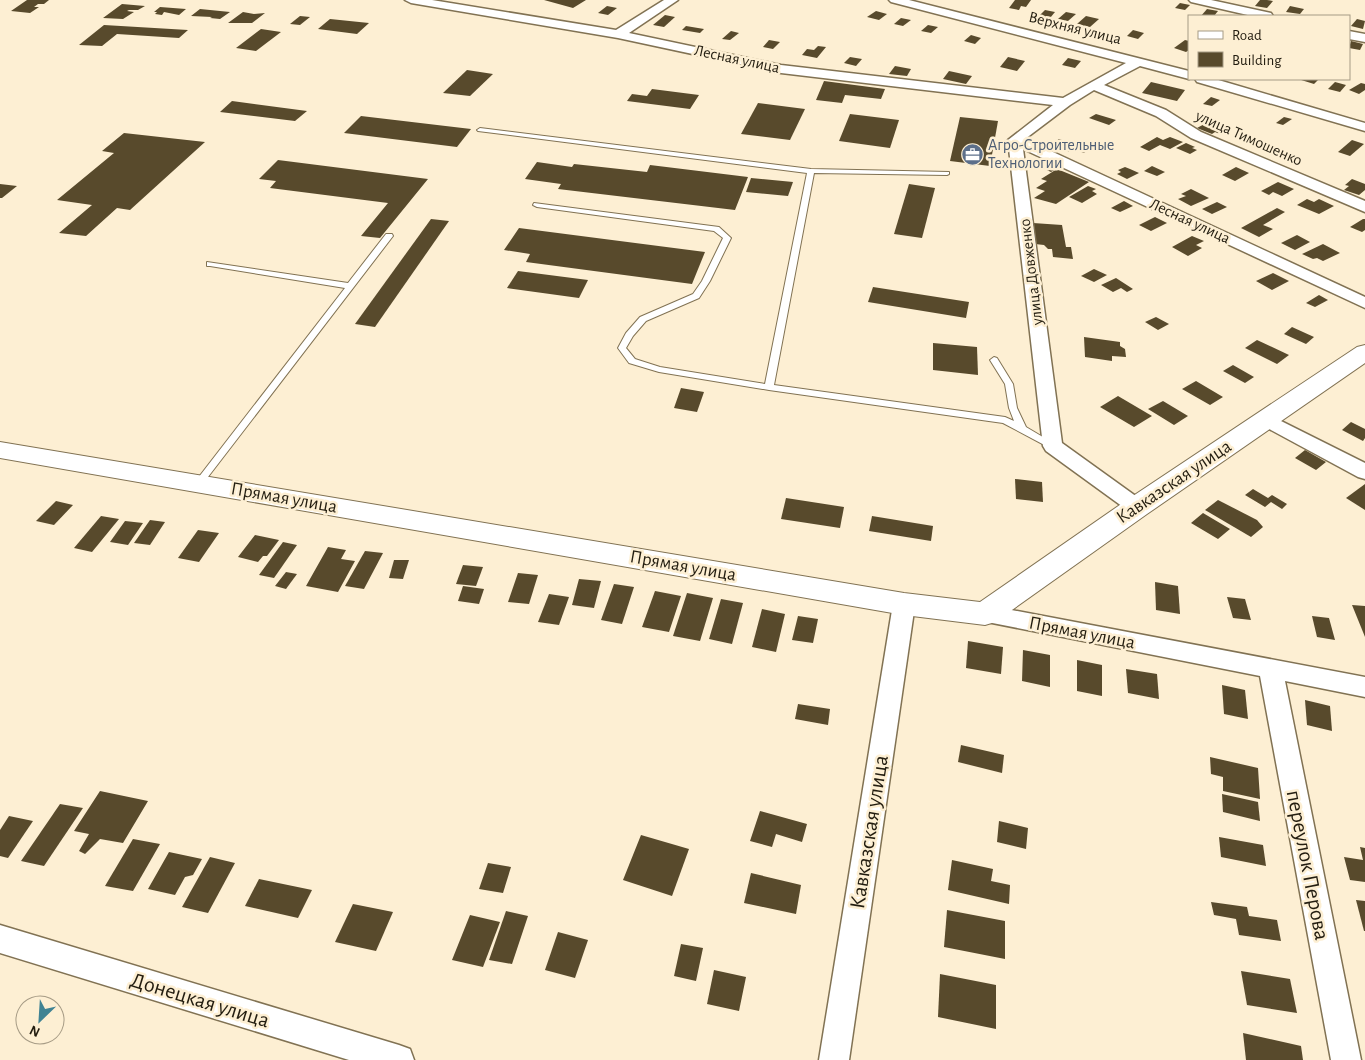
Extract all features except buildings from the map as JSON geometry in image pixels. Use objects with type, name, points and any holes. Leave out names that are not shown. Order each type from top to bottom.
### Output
[{"type":"street","name":"Лесная улица","points":[[411,0],[618,34],[781,69],[1065,102]]},
{"type":"street","points":[[618,34],[672,0]]},
{"type":"street","name":"Верхняя улица","points":[[895,0],[1188,75]]},
{"type":"street","points":[[1195,0],[1262,15]]},
{"type":"street","points":[[1350,35],[1365,38]]},
{"type":"street","points":[[1015,140],[1065,102],[1138,62]]},
{"type":"street","points":[[1205,80],[1365,127]]},
{"type":"street","name":"улица Тимошенко","points":[[1093,85],[1161,113],[1196,135],[1365,207]]},
{"type":"street","name":"Лесная улица","points":[[1015,140],[1365,303]]},
{"type":"street","name":"улица Довженко","points":[[1015,140],[1052,446]]},
{"type":"street","name":"Кавказская улица","points":[[985,614],[1137,507],[1365,352]]},
{"type":"street","points":[[1267,420],[1365,472]]},
{"type":"street","points":[[1052,446],[1137,507]]},
{"type":"street","name":"Прямая улица","points":[[0,450],[904,604],[985,614],[1365,687]]},
{"type":"street","name":"Кавказская улица","points":[[834,1060],[904,604]]},
{"type":"street","name":"переулок Перова","points":[[1271,670],[1346,1060]]},
{"type":"street","name":"Донецкая улица","points":[[0,939],[399,1060]]},
{"type":"lane","points":[[480,130],[811,170],[947,173]]},
{"type":"lane","points":[[769,387],[811,170]]},
{"type":"lane","points":[[537,206],[716,229],[727,238],[706,281],[696,296],[643,319],[629,335],[622,348],[632,361],[658,369],[769,387],[1005,420],[1052,446]]},
{"type":"lane","points":[[198,484],[389,236]]},
{"type":"lane","points":[[210,264],[350,286]]},
{"type":"lane","points":[[994,360],[1009,384],[1013,408],[1022,429]]},
{"type":"place","name":"Агро-Строительные Технологии","points":[[972,154]]}]
